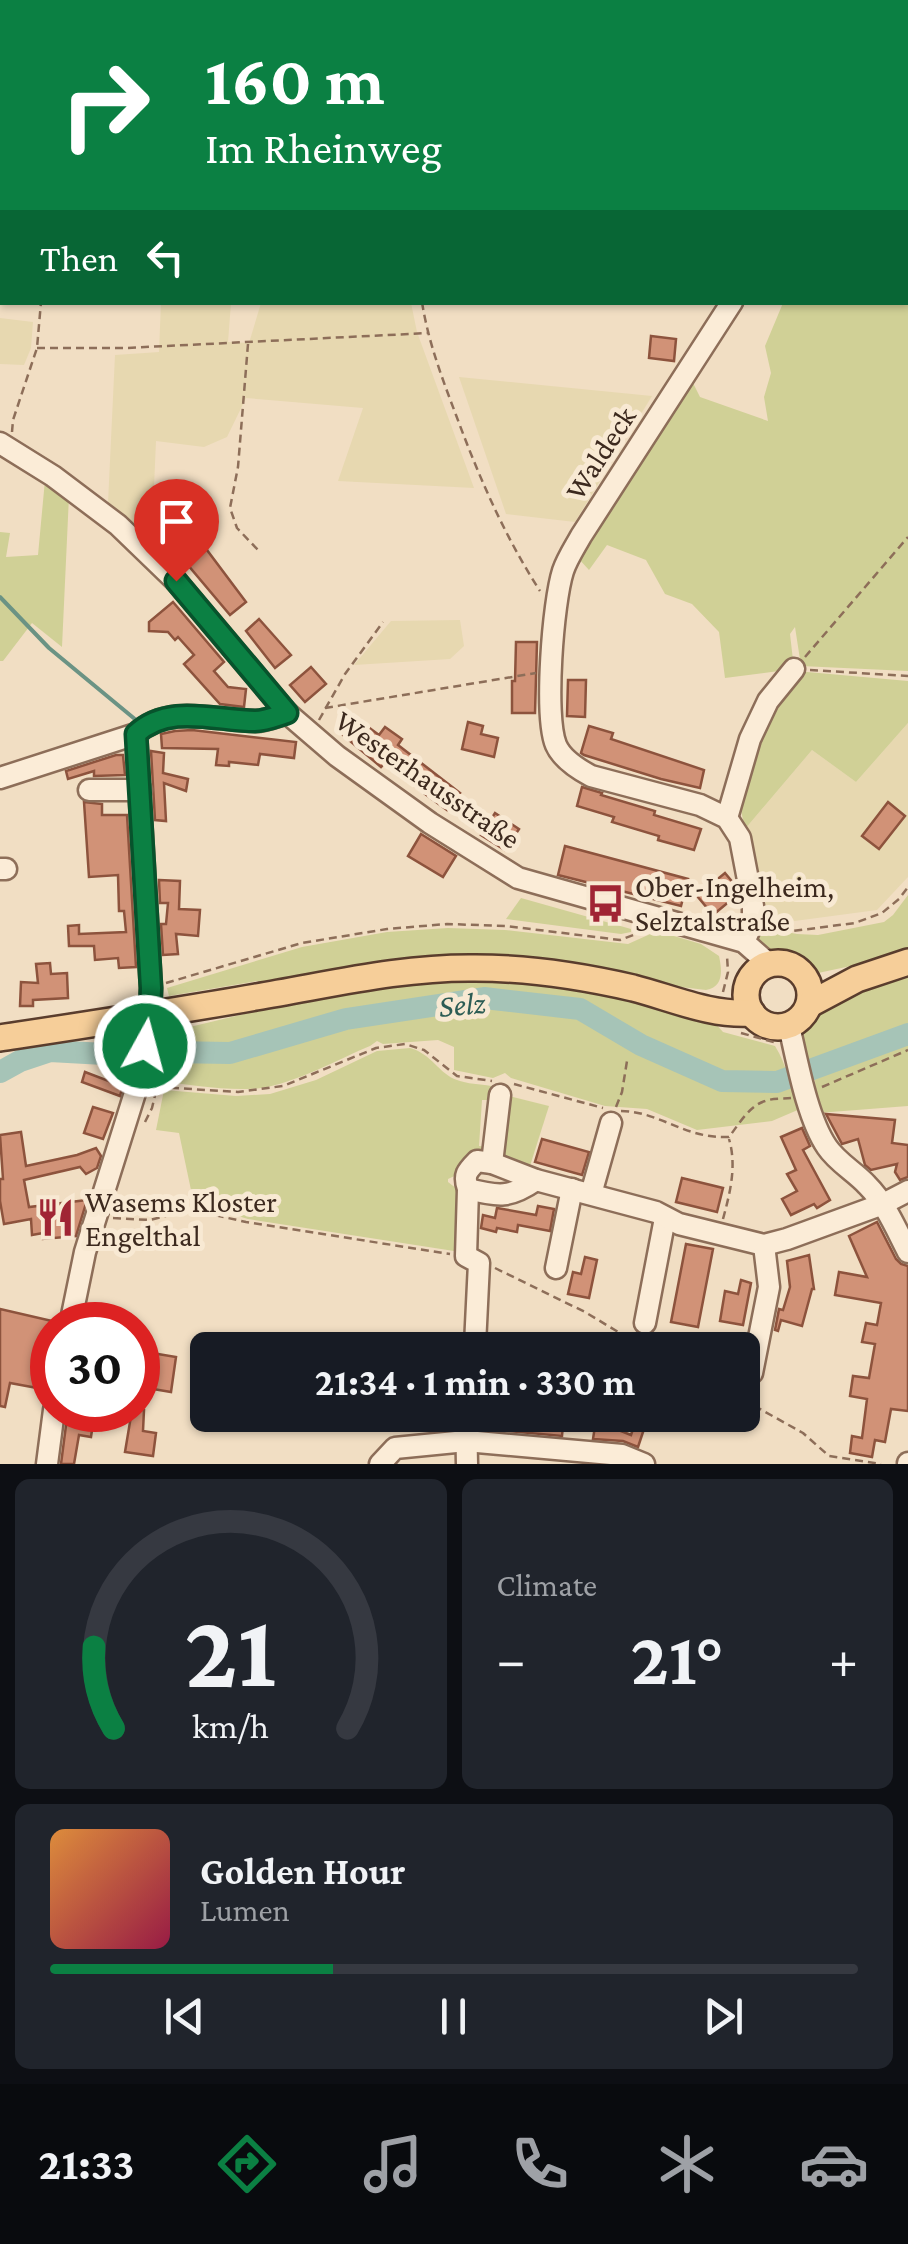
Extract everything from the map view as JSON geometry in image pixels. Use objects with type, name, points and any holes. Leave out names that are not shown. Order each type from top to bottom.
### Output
[{"type":"main road","points":[[809,992],[842,978],[908,962]]},
{"type":"main road","points":[[0,1038],[148,1027],[386,974],[444,968],[532,971],[588,979],[720,1013],[788,964],[800,970],[809,992],[802,1017],[788,1040],[768,1026],[748,994]]},
{"type":"street","name":"Waldeck","points":[[727,818],[576,768],[557,748],[552,729],[552,671],[555,604],[564,568],[730,305]]},
{"type":"street","name":"Westerhausstraße","points":[[6,446],[118,524],[176,581],[287,713],[430,823],[518,878],[734,946]]},
{"type":"street","points":[[748,994],[734,946],[753,922],[751,888],[740,838],[727,818],[750,739],[768,701],[794,669]]},
{"type":"street","points":[[0,778],[136,734],[144,726],[180,715],[260,722],[287,713]]},
{"type":"street","points":[[75,1302],[97,1214],[149,1082],[151,988],[136,734]]},
{"type":"street","points":[[89,790],[141,790]]},
{"type":"street","points":[[788,1040],[826,1146],[884,1204],[908,1252]]},
{"type":"street","points":[[492,1163],[499,1086]]},
{"type":"street","points":[[556,1268],[612,1116]]},
{"type":"street","points":[[475,1332],[473,1260],[464,1178],[477,1161],[656,1212],[719,1235],[764,1245],[884,1204],[908,1191]]},
{"type":"street","points":[[468,1189],[510,1195],[536,1180]]},
{"type":"street","points":[[645,1323],[665,1218]]},
{"type":"street","points":[[760,1332],[769,1287],[764,1245]]},
{"type":"street","points":[[47,1464],[51,1432]]},
{"type":"street","points":[[466,1432],[467,1464]]},
{"type":"street","points":[[380,1464],[395,1448],[466,1441],[622,1455],[644,1464]]},
{"type":"path","points":[[6,446],[37,348],[41,305]]},
{"type":"path","points":[[423,305],[440,374],[494,513],[546,601],[555,604]]},
{"type":"path","points":[[37,348],[126,348],[429,333]]},
{"type":"path","points":[[248,342],[238,467],[230,508],[237,528],[258,550]]},
{"type":"path","points":[[794,669],[908,537]]},
{"type":"path","points":[[311,734],[345,674],[383,622]]},
{"type":"path","points":[[794,669],[908,676]]},
{"type":"path","points":[[326,708],[552,671]]},
{"type":"path","points":[[753,922],[793,931],[855,923],[882,914],[908,886]]},
{"type":"path","points":[[151,988],[302,943],[386,929],[448,924],[506,926],[620,940],[654,926]]},
{"type":"path","points":[[734,946],[728,964],[788,1040]]},
{"type":"path","points":[[149,1082],[238,1092],[283,1086],[376,1048],[405,1044],[424,1050],[456,1076],[570,1101],[612,1116],[649,1114],[690,1133],[729,1138]]},
{"type":"path","points":[[729,1138],[747,1113],[766,1100],[786,1100],[908,1050]]},
{"type":"path","points":[[612,1116],[622,1092],[627,1062]]},
{"type":"path","points":[[144,1122],[149,1116],[149,1082],[161,1070]]},
{"type":"path","points":[[719,1235],[730,1193],[734,1155],[729,1138]]},
{"type":"path","points":[[97,1214],[140,1220],[201,1212],[473,1260],[489,1264],[618,1332]]},
{"type":"path","points":[[760,1409],[803,1433],[829,1456],[881,1464]]},
{"type":"shaded area","points":[[161,305],[231,305],[228,342],[249,343],[260,305],[411,305],[417,332],[474,488],[338,481],[363,408],[246,398],[227,437],[204,447],[156,441],[152,533],[141,531],[108,503],[115,355],[159,352]]},
{"type":"shaded area","points":[[0,318],[33,322],[31,348],[24,365],[0,364]]},
{"type":"shaded area","points":[[459,377],[652,396],[575,522],[506,514]]},
{"type":"shaded area","points":[[460,620],[464,646],[450,659],[354,665],[391,621]]},
{"type":"shaded area","points":[[908,723],[908,877],[877,910],[787,922],[769,917],[745,829],[812,750],[856,782]]},
{"type":"green space","points":[[782,305],[908,305],[908,671],[801,666],[795,627],[790,634],[794,669],[725,678],[719,632],[692,604],[665,594],[646,560],[607,545],[589,570],[578,558],[690,377],[700,397],[768,421],[764,397],[771,373],[765,346]]},
{"type":"green space","points":[[45,480],[69,496],[62,647],[32,623],[0,661],[0,532],[10,533],[6,557],[38,555]]},
{"type":"green space","points":[[796,671],[908,681],[908,723],[856,782],[812,750],[745,829],[737,792],[754,739]]},
{"type":"green space","points":[[908,895],[908,950],[879,960],[818,973],[798,958],[757,947],[753,936],[766,928],[818,935],[884,922]]},
{"type":"green space","points":[[521,898],[631,932],[621,934],[506,919]]},
{"type":"green space","points":[[505,930],[628,944],[657,931],[701,944],[719,956],[720,977],[716,985],[706,990],[562,968],[263,984],[257,981],[169,996],[167,988],[302,947],[387,932]]},
{"type":"green space","points":[[908,974],[908,1106],[818,1113],[815,1081],[802,1039],[811,1024],[846,995]]},
{"type":"green space","points":[[478,975],[586,986],[714,1022],[723,1032],[775,1046],[800,1109],[772,1121],[697,1130],[647,1109],[605,1106],[505,1073],[493,1078],[454,1070],[454,1047],[438,1040],[383,1044],[377,1041],[301,1076],[261,1088],[160,1082],[163,1041],[173,1031],[378,982]]},
{"type":"green space","points":[[410,1048],[451,1077],[491,1086],[492,1100],[482,1100],[479,1146],[488,1147],[461,1173],[448,1179],[461,1192],[454,1251],[195,1209],[179,1133],[156,1130],[164,1090],[236,1096],[270,1094],[316,1080],[377,1051]]},
{"type":"green space","points":[[509,1096],[549,1106],[529,1169],[506,1163],[501,1155]]},
{"type":"building","points":[[651,336],[676,339],[674,361],[649,358]]},
{"type":"building","points":[[189,532],[208,533],[207,550],[246,602],[230,615],[177,552],[188,542]]},
{"type":"building","points":[[173,602],[224,662],[214,671],[228,687],[246,689],[244,707],[220,704],[184,664],[194,655],[178,637],[175,640],[168,632],[149,631],[149,622]]},
{"type":"building","points":[[259,619],[291,655],[275,668],[246,631]]},
{"type":"building","points":[[516,642],[537,642],[535,713],[512,713]]},
{"type":"building","points":[[311,667],[326,684],[305,702],[290,685]]},
{"type":"building","points":[[568,680],[586,680],[585,717],[567,716]]},
{"type":"building","points":[[356,718],[379,735],[385,727],[402,739],[398,745],[460,793],[447,810],[384,764],[381,767],[343,735]]},
{"type":"building","points":[[468,722],[483,726],[481,734],[498,738],[494,757],[462,749]]},
{"type":"building","points":[[589,726],[613,733],[611,739],[704,770],[700,788],[584,755],[581,753]]},
{"type":"building","points":[[192,730],[296,742],[294,758],[260,754],[258,765],[229,762],[229,766],[216,765],[218,749],[162,748],[161,734]]},
{"type":"building","points":[[151,751],[164,753],[163,773],[188,779],[186,791],[164,783],[166,821],[155,820]]},
{"type":"building","points":[[123,755],[125,775],[94,776],[94,771],[68,779],[66,771]]},
{"type":"building","points":[[582,787],[701,829],[694,850],[658,840],[659,836],[612,822],[614,817],[577,806]]},
{"type":"building","points":[[84,802],[102,804],[102,815],[127,815],[136,967],[119,968],[118,958],[95,960],[94,946],[69,946],[68,926],[79,925],[79,934],[126,932],[124,911],[119,911],[118,875],[89,877]]},
{"type":"building","points":[[888,802],[905,816],[879,849],[862,836]]},
{"type":"building","points":[[495,813],[519,829],[505,850],[481,835]]},
{"type":"building","points":[[421,834],[456,856],[443,877],[408,856]]},
{"type":"building","points":[[565,846],[688,879],[681,906],[558,875]]},
{"type":"building","points":[[725,873],[735,885],[737,895],[713,915],[697,896]]},
{"type":"building","points":[[159,880],[180,881],[179,909],[200,910],[198,936],[176,934],[178,954],[163,955],[161,924],[166,924],[168,903],[160,903]]},
{"type":"building","points":[[50,963],[51,974],[67,973],[68,998],[33,1000],[33,1006],[20,1006],[21,982],[38,983],[36,964]]},
{"type":"building","points":[[115,1071],[126,1074],[120,1096],[82,1082],[85,1072],[111,1082]]},
{"type":"building","points":[[93,1107],[113,1113],[103,1139],[84,1133]]},
{"type":"building","points":[[826,1114],[895,1120],[892,1143],[908,1145],[908,1177],[900,1180],[895,1172],[897,1164],[871,1170],[865,1165],[858,1139],[842,1144]]},
{"type":"building","points":[[802,1128],[810,1146],[803,1150],[830,1200],[791,1215],[782,1199],[797,1191],[787,1174],[796,1170],[781,1137]]},
{"type":"building","points":[[21,1132],[26,1166],[96,1148],[101,1156],[97,1168],[86,1174],[80,1167],[24,1180],[29,1207],[87,1200],[76,1236],[43,1239],[43,1233],[32,1235],[31,1219],[4,1224],[0,1135]]},
{"type":"building","points":[[542,1139],[589,1152],[582,1175],[535,1162]]},
{"type":"building","points":[[682,1178],[723,1188],[717,1212],[676,1202]]},
{"type":"building","points":[[538,1206],[554,1209],[550,1231],[518,1225],[517,1232],[481,1228],[483,1215],[495,1218],[497,1208],[536,1215]]},
{"type":"building","points":[[877,1222],[896,1259],[908,1266],[908,1411],[891,1409],[885,1442],[875,1440],[872,1457],[850,1453],[852,1436],[862,1438],[867,1399],[850,1396],[853,1376],[869,1378],[875,1344],[862,1342],[866,1323],[877,1325],[881,1303],[835,1295],[839,1272],[867,1277],[849,1236]]},
{"type":"building","points":[[686,1244],[713,1249],[698,1327],[671,1322]]},
{"type":"building","points":[[809,1255],[814,1289],[802,1326],[781,1320],[778,1331],[775,1330],[779,1309],[783,1310],[790,1287],[787,1261]]},
{"type":"building","points":[[585,1257],[597,1260],[589,1298],[568,1294],[573,1272],[581,1274]]},
{"type":"building","points":[[741,1280],[751,1283],[743,1325],[720,1321],[725,1291],[738,1294]]},
{"type":"building","points":[[0,1309],[30,1316],[30,1387],[10,1383],[5,1407],[0,1406]]},
{"type":"building","points":[[160,1354],[176,1357],[171,1392],[160,1390]]},
{"type":"building","points":[[65,1432],[92,1432],[91,1437],[79,1435],[74,1464],[61,1464]]},
{"type":"building","points":[[128,1432],[156,1433],[153,1456],[125,1452]]},
{"type":"building","points":[[519,1432],[562,1432],[562,1436]]},
{"type":"building","points":[[594,1432],[631,1435],[643,1432],[638,1447],[623,1441],[593,1439]]},
{"type":"waterway","points":[[155,545],[165,551]]},
{"type":"waterway","points":[[0,597],[49,648],[136,720]]},
{"type":"waterway","name":"Selz","points":[[0,1072],[50,1051],[230,1053],[346,1019],[484,998],[580,1009],[641,1045],[722,1081],[777,1082],[908,1034]]},
{"type":"place","name":"Ober-Ingelheim, Selztalstraße","points":[[605,903]]},
{"type":"place","name":"Wasems Kloster Engelthal","points":[[55,1218]]},
{"type":"route","points":[[145,1046],[151,988],[136,734],[144,726],[180,715],[260,722],[287,713],[176,581]]}]
